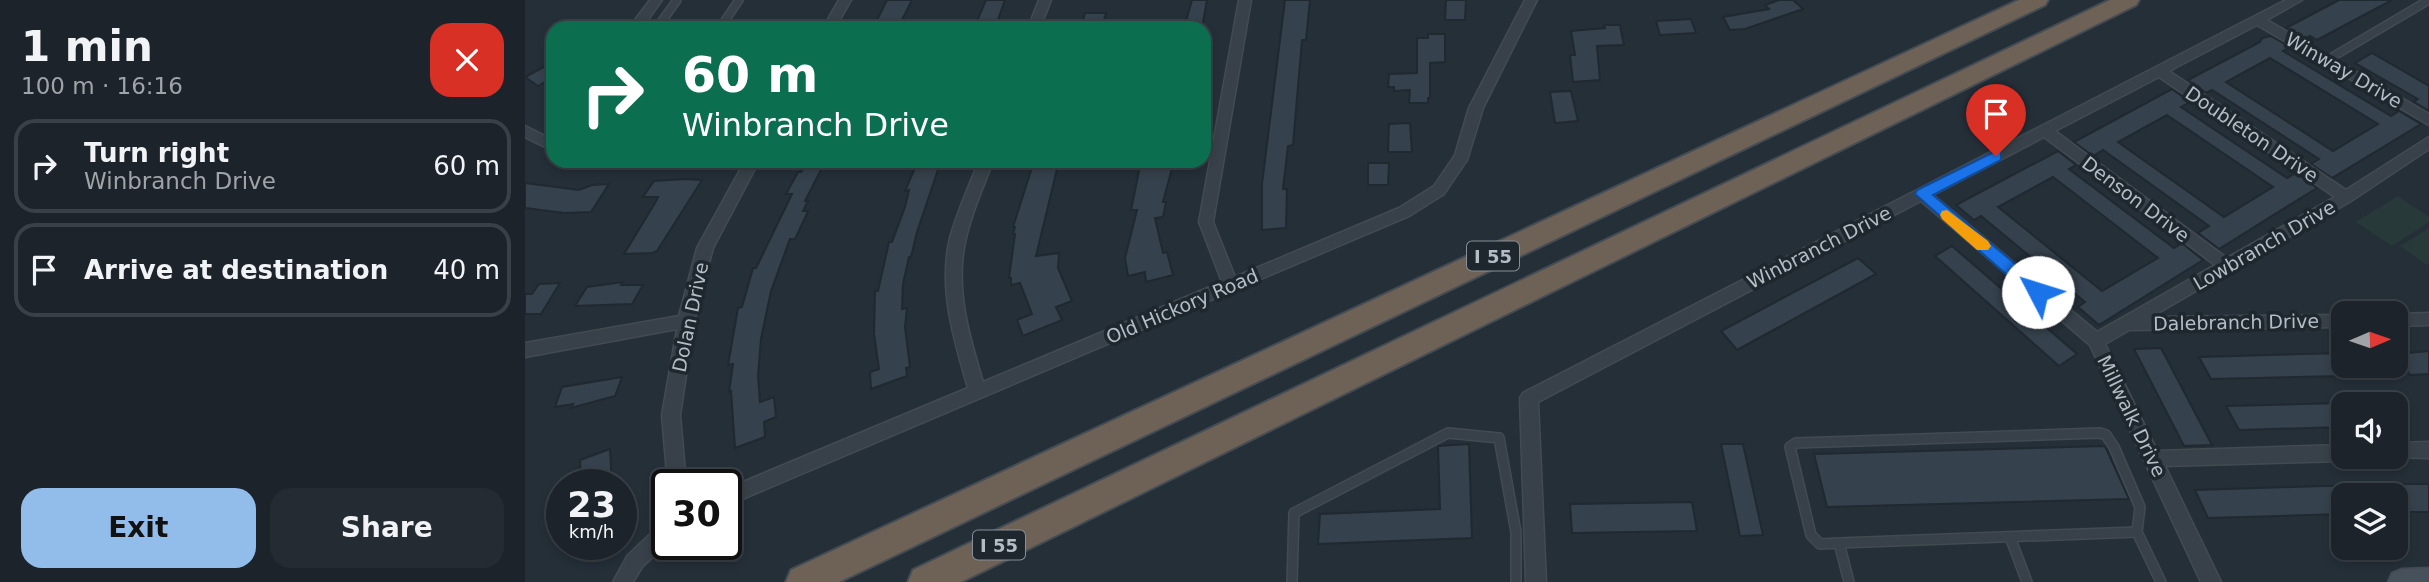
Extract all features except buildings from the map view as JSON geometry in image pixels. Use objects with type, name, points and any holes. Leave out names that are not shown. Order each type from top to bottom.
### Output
[{"type":"highway","name":"I 55","points":[[803,582],[2036,0]]},
{"type":"highway","name":"I 55","points":[[925,582],[2128,0]]},
{"type":"main road","points":[[2402,582],[2429,581]]},
{"type":"street","points":[[640,21],[656,0]]},
{"type":"street","points":[[833,21],[845,0]]},
{"type":"street","points":[[1037,21],[1045,0]]},
{"type":"street","points":[[1231,286],[1206,222],[1245,0]]},
{"type":"street","name":"Old Hickory Road","points":[[742,491],[1404,212],[1439,190],[1462,156],[1476,108],[1531,0]]},
{"type":"street","name":"Winbranch Drive","points":[[1536,582],[1529,398],[2296,0]]},
{"type":"street","name":"Winway Drive","points":[[2258,20],[2429,120]]},
{"type":"street","name":"Doubleton Drive","points":[[2159,71],[2346,197]]},
{"type":"street","points":[[525,131],[546,141]]},
{"type":"street","name":"Denson Drive","points":[[2045,131],[2228,267]]},
{"type":"street","name":"Lowbranch Drive","points":[[2096,341],[2346,197],[2429,142]]},
{"type":"street","name":"Dolan Drive","points":[[676,469],[671,415],[686,321],[705,248],[748,168]]},
{"type":"street","points":[[978,393],[965,348],[954,289],[958,239],[983,168]]},
{"type":"street","name":"Millwalk Drive","points":[[1922,194],[2096,341],[2211,582]]},
{"type":"street","points":[[2408,320],[2429,319]]},
{"type":"street","points":[[525,350],[686,321]]},
{"type":"street","name":"Dalebranch Drive","points":[[2129,324],[2331,321]]},
{"type":"street","points":[[2408,451],[2429,450]]},
{"type":"street","points":[[2153,459],[2331,453]]},
{"type":"street","points":[[623,582],[635,561],[651,546]]},
{"type":"lane","points":[[662,21],[677,0]]},
{"type":"lane","points":[[725,21],[739,0]]},
{"type":"lane","points":[[2327,60],[2429,0]]},
{"type":"lane","points":[[1292,582],[1294,513],[1448,433],[1499,438],[1516,532],[1516,582]]},
{"type":"lane","points":[[2137,532],[1820,544],[1811,535],[1790,447],[1796,443],[2100,433],[2106,435],[2114,447],[2140,507],[2137,532],[2161,582]]},
{"type":"lane","points":[[2010,537],[2027,582]]},
{"type":"lane","points":[[1839,543],[1849,582]]},
{"type":"shaded area","points":[[2398,196],[2429,217],[2429,222],[2392,246],[2356,222]]},
{"type":"shaded area","points":[[2429,228],[2429,263],[2427,265],[2400,246]]},
{"type":"slow traffic","points":[[1947,215],[1983,246]]},
{"type":"route","points":[[1996,156],[1922,194],[2038,292]]}]
